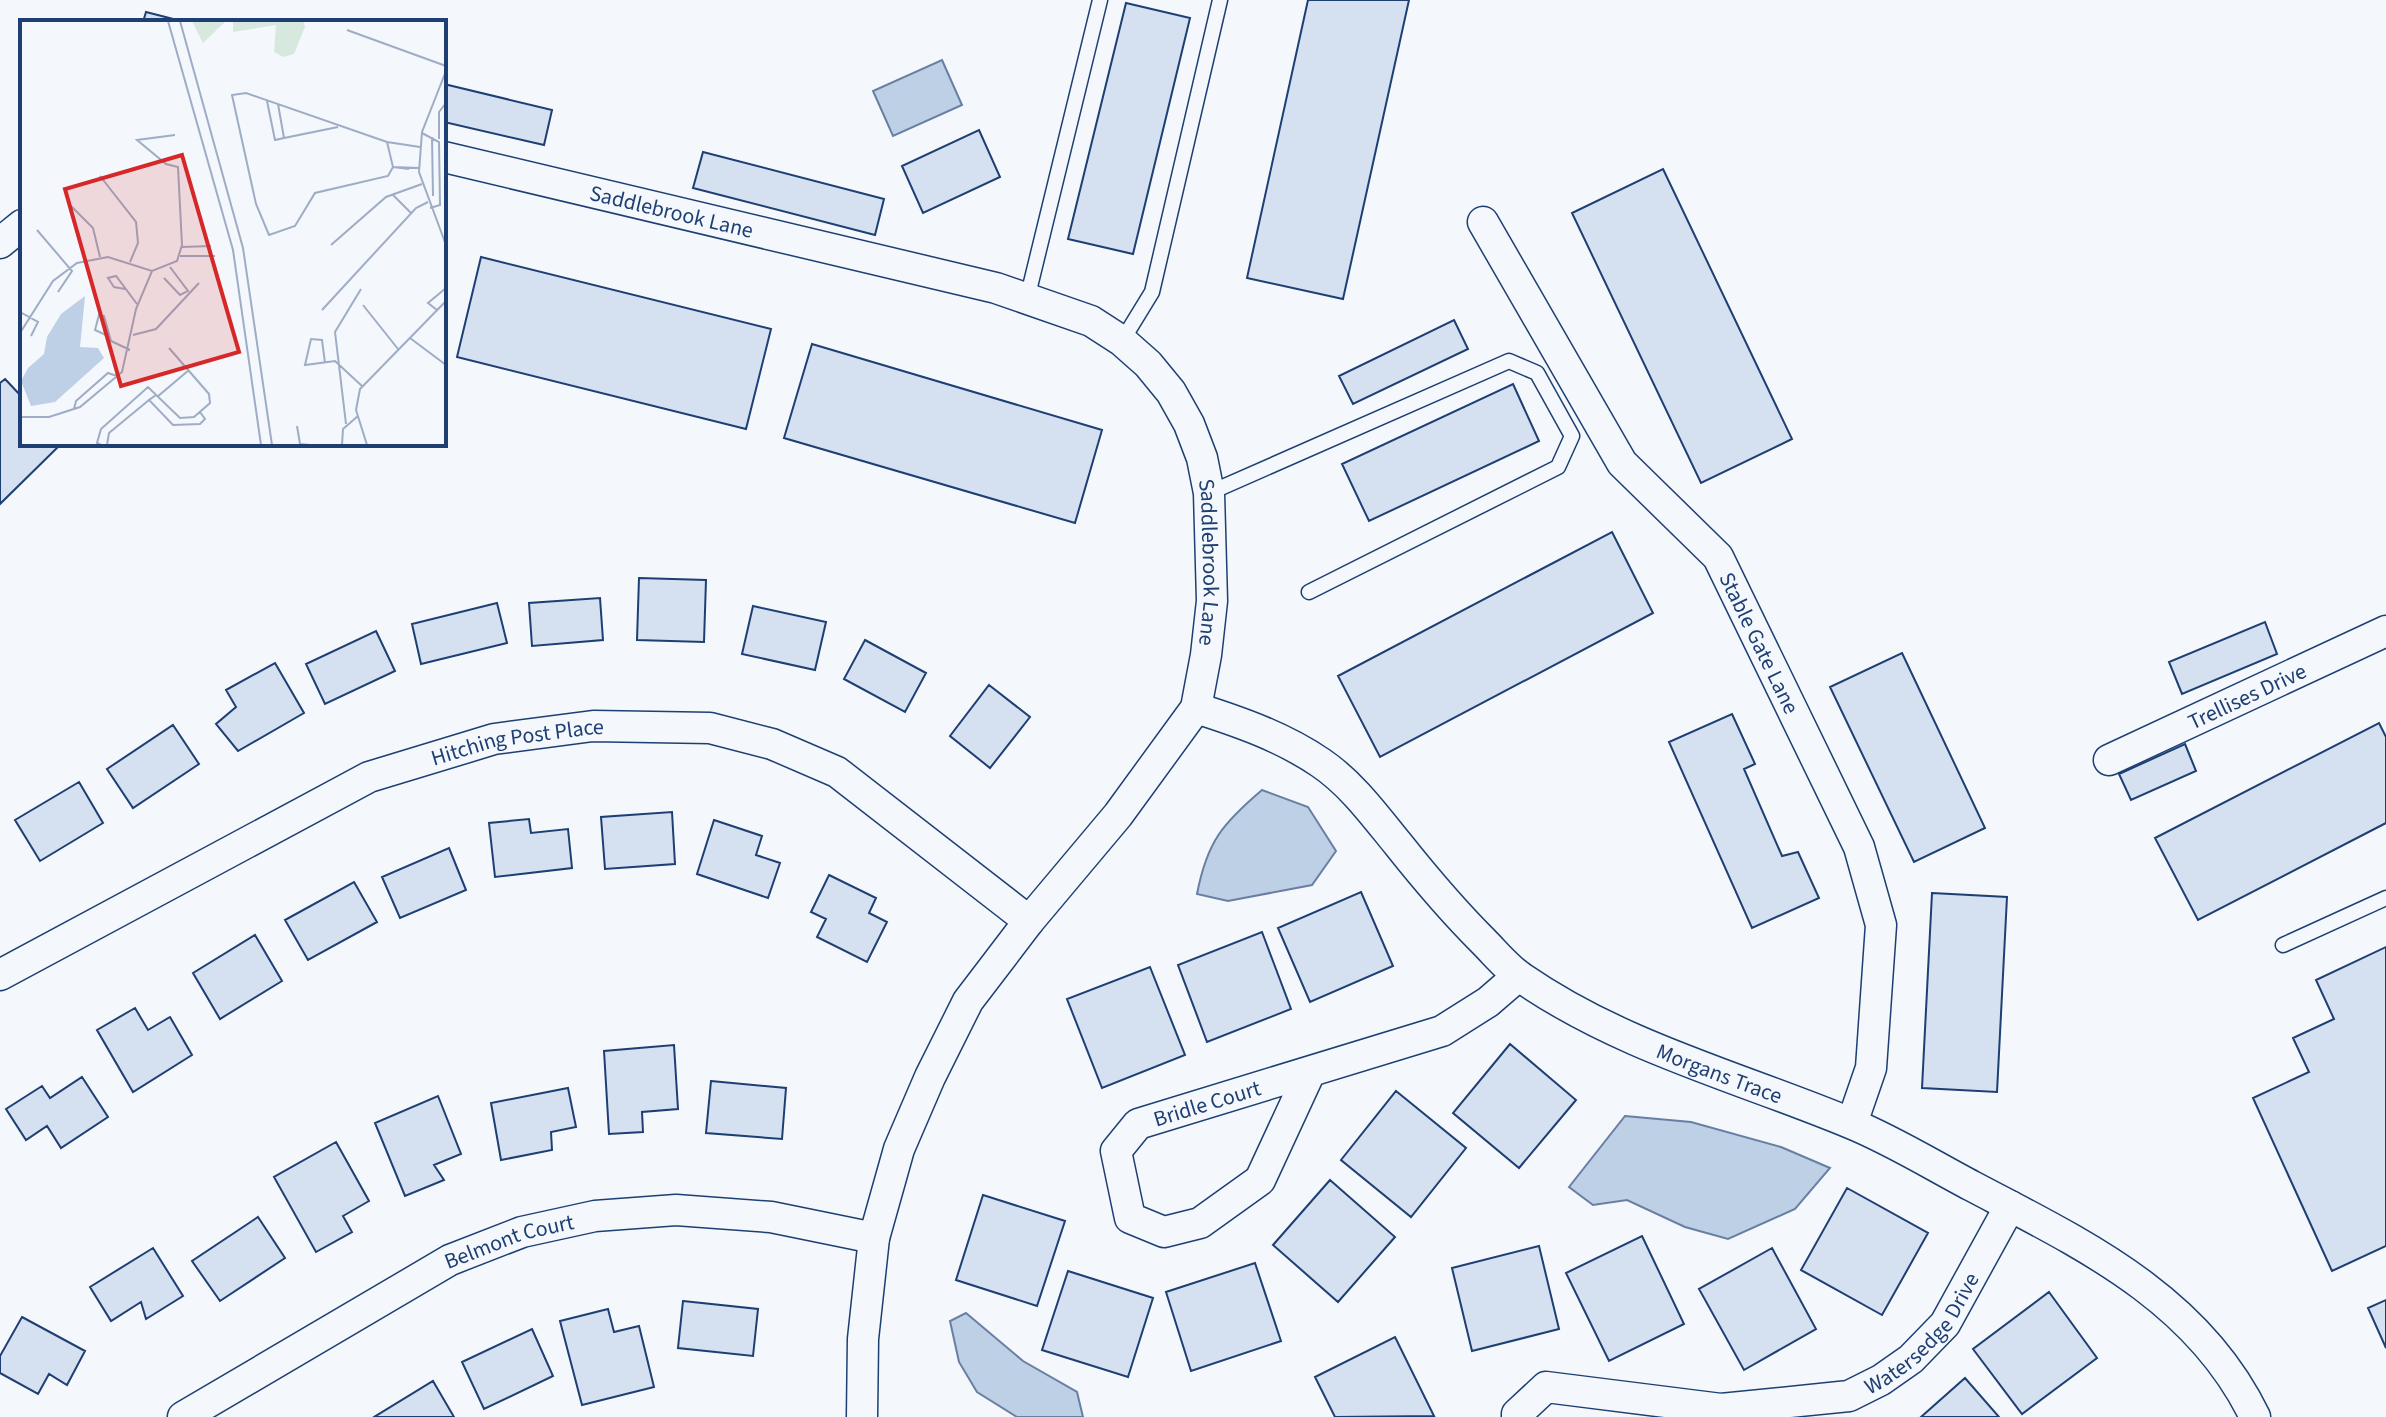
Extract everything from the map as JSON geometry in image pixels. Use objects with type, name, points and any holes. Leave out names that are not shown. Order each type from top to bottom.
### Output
[{"type":"street","name":"Saddlebrook Lane","points":[[446,157],[996,288],[1091,321],[1122,341],[1148,364],[1171,392],[1189,424],[1202,458],[1209,493],[1212,601],[1196,708],[1118,815],[1029,921],[968,1001],[930,1077],[899,1149],[874,1238],[863,1339],[862,1417]]},
{"type":"street","name":"Stable Gate Lane","points":[[1483,222],[1622,463],[1718,557],[1859,847],[1881,925],[1871,1068],[1852,1123]]},
{"type":"street","points":[[0,243],[20,227]]},
{"type":"street","name":"Trellises Drive","points":[[2109,760],[2386,631]]},
{"type":"street","name":"Morgans Trace","points":[[1196,708],[1258,728],[1323,764],[1361,800],[1447,904],[1518,976],[1566,1007],[1720,1075],[1852,1123],[2010,1206],[2131,1276],[2174,1309],[2200,1334],[2226,1367],[2255,1417]]},
{"type":"street","name":"Hitching Post Place","points":[[0,975],[369,777],[494,739],[593,726],[710,728],[772,744],[837,772],[1029,921]]},
{"type":"street","name":"Bridle Court","points":[[1310,1072],[1260,1180],[1200,1223],[1164,1232],[1130,1218],[1116,1151],[1138,1124],[1442,1031],[1488,1002],[1518,976]]},
{"type":"street","name":"Watersedge Drive","points":[[1517,1417],[1546,1387],[1721,1409],[1849,1396],[1881,1380],[1911,1359],[1945,1324],[2010,1206]]},
{"type":"street","name":"Belmont Court","points":[[183,1417],[450,1260],[522,1232],[595,1216],[676,1210],[771,1217],[874,1238]]},
{"type":"lane","points":[[1027,299],[1100,0]]},
{"type":"lane","points":[[1122,341],[1152,292],[1220,0]]},
{"type":"lane","points":[[1209,493],[1509,361],[1537,373],[1572,436],[1558,467],[1309,592]]},
{"type":"lane","points":[[2283,945],[2386,898]]},
{"type":"water","points":[[942,60],[962,105],[893,136],[873,91]]},
{"type":"water","points":[[1262,790],[1308,807],[1336,851],[1312,885],[1228,901],[1197,894],[1206,861],[1218,835],[1236,813]]},
{"type":"water","points":[[1625,1116],[1691,1122],[1781,1147],[1830,1168],[1795,1209],[1728,1239],[1685,1227],[1627,1200],[1593,1205],[1569,1187]]},
{"type":"water","points":[[966,1313],[1023,1361],[1077,1392],[1083,1417],[1017,1417],[977,1392],[959,1362],[950,1321]]},
{"type":"building","points":[[1308,0],[1409,0],[1343,299],[1247,278]]},
{"type":"building","points":[[1126,3],[1190,18],[1133,254],[1068,239]]},
{"type":"building","points":[[146,12],[177,20],[144,20]]},
{"type":"building","points":[[446,84],[552,110],[544,145],[446,122]]},
{"type":"building","points":[[979,130],[1000,177],[923,213],[902,166]]},
{"type":"building","points":[[703,152],[884,199],[875,235],[693,188]]},
{"type":"building","points":[[1663,169],[1792,439],[1701,483],[1572,213]]},
{"type":"building","points":[[481,257],[771,329],[746,429],[457,357]]},
{"type":"building","points":[[1454,320],[1468,349],[1353,404],[1339,376]]},
{"type":"building","points":[[812,344],[1102,430],[1075,523],[784,438]]},
{"type":"building","points":[[5,379],[20,395],[20,446],[59,446],[0,504],[0,383]]},
{"type":"building","points":[[1513,384],[1539,441],[1369,521],[1342,464]]},
{"type":"building","points":[[1612,532],[1653,613],[1380,757],[1338,676]]},
{"type":"building","points":[[639,578],[706,580],[704,642],[637,640]]},
{"type":"building","points":[[600,598],[603,640],[532,646],[529,603]]},
{"type":"building","points":[[497,603],[507,643],[421,664],[412,624]]},
{"type":"building","points":[[753,606],[826,622],[815,670],[742,654]]},
{"type":"building","points":[[2265,622],[2277,654],[2182,694],[2169,662]]},
{"type":"building","points":[[376,631],[395,671],[325,704],[306,664]]},
{"type":"building","points":[[865,640],[926,673],[905,712],[844,679]]},
{"type":"building","points":[[1902,653],[1985,828],[1914,862],[1830,687]]},
{"type":"building","points":[[275,663],[304,713],[238,751],[216,724],[236,707],[226,690]]},
{"type":"building","points":[[989,685],[1030,717],[990,768],[950,736]]},
{"type":"building","points":[[1732,714],[1755,764],[1744,769],[1782,856],[1798,852],[1819,898],[1752,928],[1669,742]]},
{"type":"building","points":[[2379,723],[2386,737],[2386,823],[2198,920],[2155,838]]},
{"type":"building","points":[[173,725],[199,764],[133,808],[107,769]]},
{"type":"building","points":[[2185,744],[2196,771],[2131,800],[2119,774]]},
{"type":"building","points":[[79,782],[103,823],[40,861],[15,820]]},
{"type":"building","points":[[672,812],[675,864],[605,869],[601,817]]},
{"type":"building","points":[[529,819],[531,833],[568,829],[572,868],[495,877],[489,823]]},
{"type":"building","points":[[714,820],[762,836],[756,855],[780,863],[768,898],[697,874]]},
{"type":"building","points":[[449,848],[466,890],[400,918],[382,877]]},
{"type":"building","points":[[829,875],[876,898],[869,913],[887,922],[867,962],[817,937],[826,919],[811,912]]},
{"type":"building","points":[[354,882],[377,922],[308,960],[285,920]]},
{"type":"building","points":[[1361,892],[1393,966],[1310,1002],[1278,928]]},
{"type":"building","points":[[1932,893],[2007,897],[1997,1092],[1922,1088]]},
{"type":"building","points":[[1262,932],[1291,1009],[1207,1042],[1178,965]]},
{"type":"building","points":[[255,935],[282,981],[220,1019],[193,973]]},
{"type":"building","points":[[2386,947],[2386,1246],[2332,1271],[2253,1098],[2309,1072],[2293,1038],[2334,1019],[2316,980]]},
{"type":"building","points":[[1150,967],[1185,1055],[1102,1088],[1067,999]]},
{"type":"building","points":[[135,1008],[148,1030],[170,1017],[192,1055],[133,1092],[97,1030]]},
{"type":"building","points":[[1510,1044],[1576,1100],[1519,1168],[1453,1113]]},
{"type":"building","points":[[674,1045],[678,1109],[642,1112],[643,1132],[609,1134],[604,1051]]},
{"type":"building","points":[[82,1077],[108,1117],[61,1148],[47,1126],[26,1140],[6,1109],[42,1086],[50,1098]]},
{"type":"building","points":[[711,1081],[786,1088],[782,1139],[706,1133]]},
{"type":"building","points":[[568,1088],[576,1127],[551,1132],[552,1150],[501,1160],[491,1103]]},
{"type":"building","points":[[1396,1091],[1466,1148],[1411,1217],[1341,1160]]},
{"type":"building","points":[[438,1096],[461,1154],[434,1165],[444,1180],[405,1196],[375,1123]]},
{"type":"building","points":[[336,1142],[369,1201],[343,1216],[352,1232],[316,1252],[274,1177]]},
{"type":"building","points":[[1330,1180],[1395,1237],[1338,1302],[1273,1245]]},
{"type":"building","points":[[1847,1188],[1928,1233],[1882,1315],[1801,1270]]},
{"type":"building","points":[[983,1195],[1065,1221],[1037,1306],[956,1280]]},
{"type":"building","points":[[258,1217],[285,1258],[220,1301],[192,1261]]},
{"type":"building","points":[[1642,1236],[1684,1324],[1609,1361],[1566,1273]]},
{"type":"building","points":[[1539,1246],[1559,1329],[1472,1351],[1452,1268]]},
{"type":"building","points":[[153,1248],[183,1296],[146,1319],[141,1302],[111,1321],[90,1287]]},
{"type":"building","points":[[1772,1248],[1816,1329],[1744,1370],[1699,1289]]},
{"type":"building","points":[[1255,1263],[1281,1341],[1191,1371],[1166,1292]]},
{"type":"building","points":[[1068,1271],[1153,1298],[1128,1377],[1042,1350]]},
{"type":"building","points":[[2049,1292],[2097,1358],[2022,1414],[1973,1349]]},
{"type":"building","points":[[2386,1300],[2386,1348],[2368,1308]]},
{"type":"building","points":[[683,1301],[758,1309],[753,1356],[678,1348]]},
{"type":"building","points":[[608,1309],[614,1332],[639,1326],[654,1387],[582,1405],[560,1321]]},
{"type":"building","points":[[22,1317],[85,1351],[67,1385],[49,1374],[38,1394],[0,1373],[0,1356]]},
{"type":"building","points":[[532,1329],[553,1376],[484,1409],[462,1362]]},
{"type":"building","points":[[1395,1337],[1434,1416],[1335,1417],[1315,1377]]},
{"type":"building","points":[[1965,1378],[1999,1417],[1921,1417]]},
{"type":"building","points":[[433,1381],[454,1417],[374,1417]]}]
